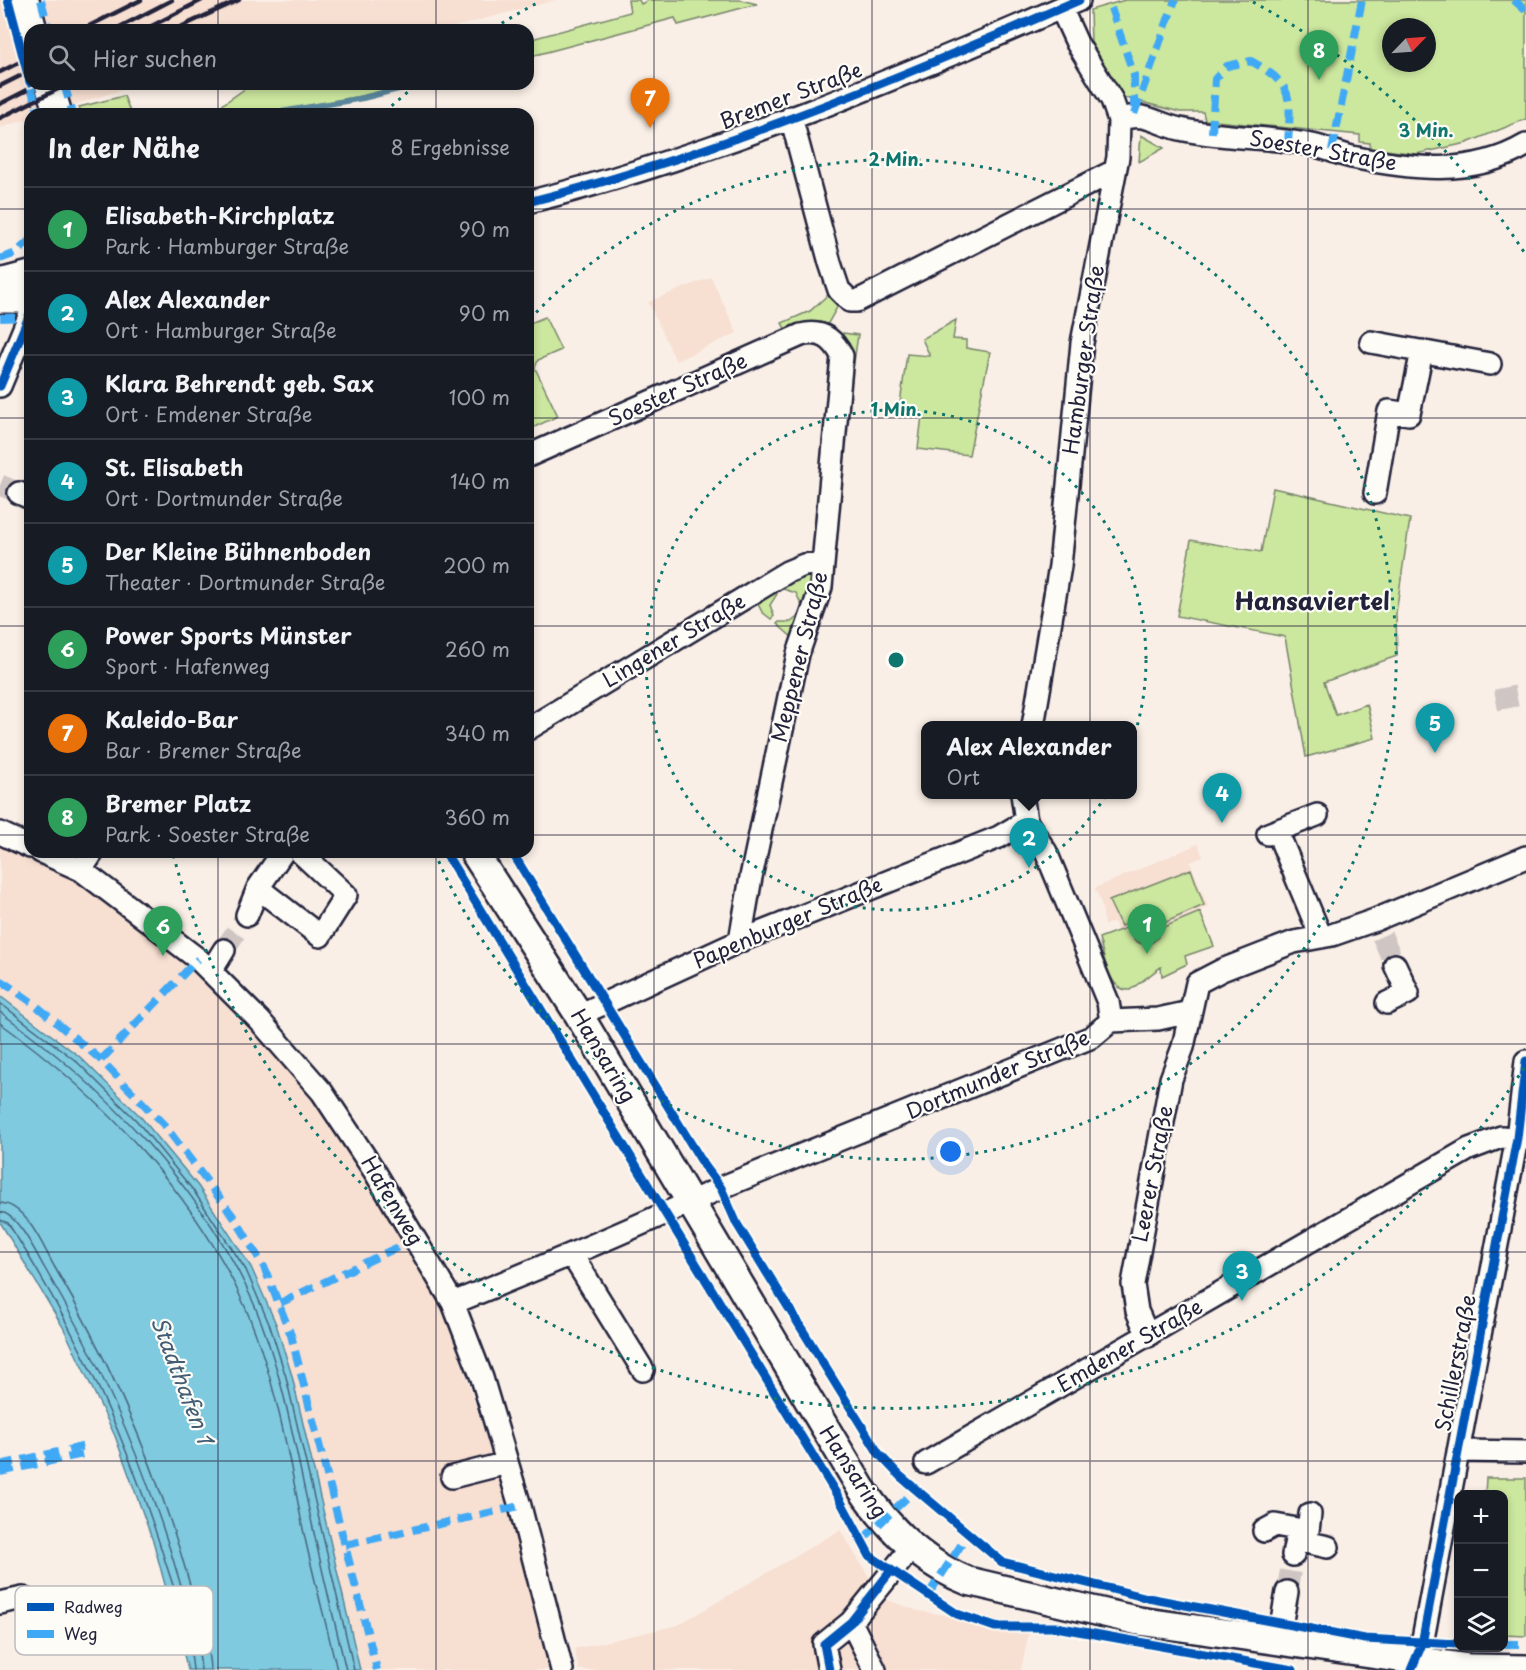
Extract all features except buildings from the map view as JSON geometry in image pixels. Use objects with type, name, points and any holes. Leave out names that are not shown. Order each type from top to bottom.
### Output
[{"type":"main road","points":[[25,0],[31,24]]},
{"type":"main road","points":[[51,90],[56,108]]},
{"type":"main road","points":[[0,299],[21,281]]},
{"type":"main road","name":"Hansaring","points":[[478,858],[579,1016],[861,1488],[885,1521],[912,1547],[954,1575],[1011,1592],[1139,1621],[1413,1666],[1526,1669]]},
{"type":"street","name":"Bremer Straße","points":[[534,200],[592,185],[790,117],[1070,4]]},
{"type":"street","name":"Hamburger Straße","points":[[1034,721],[1060,566],[1081,355],[1118,157],[1119,120],[1112,100],[1077,43],[1070,4]]},
{"type":"street","name":"Soester Straße","points":[[1119,120],[1134,114],[1179,129],[1312,145],[1350,157],[1444,169],[1470,167],[1513,152],[1526,144]]},
{"type":"street","points":[[790,117],[830,263],[839,290],[850,301],[857,301],[908,277],[1114,171]]},
{"type":"street","points":[[0,386],[24,328]]},
{"type":"street","name":"Soester Straße","points":[[534,453],[801,335],[819,334],[829,338]]},
{"type":"street","name":"Meppener Straße","points":[[740,941],[751,877],[798,654],[821,587],[842,366],[837,346],[829,338]]},
{"type":"street","points":[[1371,342],[1490,364]]},
{"type":"street","points":[[1375,493],[1389,411],[1409,414],[1422,351]]},
{"type":"street","name":"Lingener Straße","points":[[534,725],[787,573],[804,565],[823,563]]},
{"type":"street","points":[[1023,799],[1026,820],[1046,852],[1108,1002],[1111,1020]]},
{"type":"street","points":[[1317,815],[1275,839],[1321,937]]},
{"type":"street","name":"Papenburger Straße","points":[[579,1016],[740,941],[999,837],[1026,820]]},
{"type":"street","points":[[0,833],[24,844]]},
{"type":"street","points":[[1190,1012],[1197,983],[1202,978],[1294,942],[1378,928],[1526,857]]},
{"type":"street","name":"Hafenweg","points":[[54,858],[81,870],[142,914],[211,971],[260,1021],[322,1092],[375,1172],[453,1303],[482,1378],[562,1670]]},
{"type":"street","points":[[81,870],[89,858]]},
{"type":"street","points":[[247,915],[258,888],[279,858]]},
{"type":"street","points":[[258,888],[320,936],[345,895],[306,858]]},
{"type":"street","points":[[211,971],[224,950]]},
{"type":"street","points":[[1388,1003],[1408,993],[1395,965]]},
{"type":"street","name":"Dortmunder Straße","points":[[453,1303],[572,1255],[692,1203],[725,1186],[1092,1037],[1111,1020],[1175,1017],[1190,1012]]},
{"type":"street","name":"Leerer Straße","points":[[1148,1336],[1137,1311],[1133,1284],[1171,1079],[1183,1047],[1190,1012]]},
{"type":"street","name":"Schillerstraße","points":[[1413,1666],[1422,1644],[1458,1451],[1522,1138],[1526,1061]]},
{"type":"street","name":"Emdener Straße","points":[[926,1463],[1469,1149],[1501,1137],[1522,1138]]},
{"type":"street","points":[[572,1255],[642,1370]]},
{"type":"street","points":[[1458,1451],[1526,1452]]},
{"type":"street","points":[[452,1477],[507,1463]]},
{"type":"street","points":[[1264,1531],[1275,1525],[1308,1532],[1310,1514]]},
{"type":"street","points":[[1293,1556],[1296,1539],[1328,1547]]},
{"type":"street","points":[[829,1670],[824,1644],[851,1622],[912,1547]]},
{"type":"street","points":[[1278,1643],[1287,1592]]},
{"type":"street","points":[[0,1603],[15,1600]]},
{"type":"street","points":[[851,1622],[875,1670]]},
{"type":"shaded area","points":[[0,0],[556,0],[465,24],[24,24],[24,90],[122,90],[63,108],[24,108],[24,120],[0,128]]},
{"type":"shaded area","points":[[711,277],[737,333],[676,361],[648,302]]},
{"type":"shaded area","points":[[0,843],[24,855],[24,858],[31,858],[79,881],[202,975],[299,1080],[370,1179],[444,1307],[514,1525],[548,1670],[360,1670],[292,1376],[267,1301],[251,1267],[221,1218],[140,1116],[101,1076],[38,1023],[0,996]]},
{"type":"shaded area","points":[[1198,844],[1203,857],[1190,862],[1208,907],[1159,929],[1158,937],[1148,945],[1141,946],[1134,940],[1131,926],[1118,931],[1114,922],[1105,925],[1101,903],[1095,888]]},
{"type":"shaded area","points":[[840,1530],[882,1598],[918,1611],[1030,1628],[1021,1670],[579,1670],[574,1649],[678,1625]]},
{"type":"green space","points":[[628,0],[639,0],[641,4],[649,0],[741,0],[757,4],[678,25],[675,18],[534,55],[534,38],[630,12]]},
{"type":"green space","points":[[1125,0],[1526,0],[1526,119],[1467,143],[1416,154],[1370,148],[1370,143],[1360,142],[1360,135],[1205,120],[1203,112],[1180,112],[1122,97],[1091,43],[1090,10]]},
{"type":"green space","points":[[243,90],[386,90],[294,108],[218,108]]},
{"type":"green space","points":[[124,96],[129,108],[79,108]]},
{"type":"green space","points":[[1141,135],[1164,148],[1139,162]]},
{"type":"green space","points":[[831,292],[840,302],[827,325],[788,334],[782,323],[810,311]]},
{"type":"green space","points":[[545,317],[561,350],[538,360],[535,368],[558,416],[534,427],[534,322]]},
{"type":"green space","points":[[956,320],[953,339],[966,340],[966,348],[990,352],[969,455],[918,449],[922,415],[899,411],[907,354],[930,356],[922,339]]},
{"type":"green space","points":[[843,333],[858,335],[853,369],[849,368]]},
{"type":"green space","points":[[1273,488],[1410,519],[1396,613],[1397,656],[1324,682],[1336,715],[1367,704],[1375,738],[1306,757],[1285,637],[1177,616],[1191,540],[1261,552]]},
{"type":"green space","points":[[805,575],[813,577],[807,607],[802,606],[796,593],[780,588]]},
{"type":"green space","points":[[775,591],[777,594],[770,605],[774,616],[771,619],[762,612],[757,602]]},
{"type":"green space","points":[[801,614],[804,615],[794,639],[777,624],[791,622]]},
{"type":"green space","points":[[1191,869],[1204,905],[1157,926],[1155,938],[1145,944],[1135,939],[1134,921],[1121,926],[1109,901]]},
{"type":"green space","points":[[1200,912],[1214,946],[1185,956],[1187,964],[1162,976],[1161,967],[1130,990],[1123,989],[1112,979],[1099,938],[1131,926],[1134,940],[1147,944],[1158,937],[1159,929]]},
{"type":"green space","points":[[1486,1478],[1526,1478],[1526,1636],[1508,1635],[1508,1490],[1485,1490]]},
{"type":"water","name":"Stadthafen 1","points":[[0,996],[80,1057],[140,1116],[198,1186],[251,1267],[276,1324],[292,1376],[360,1670],[188,1670],[184,1655],[213,1655],[213,1586],[165,1586],[154,1544],[115,1436],[63,1327],[0,1222]]},
{"type":"waterway","points":[[305,108],[394,90]]},
{"type":"tunnel","points":[[0,485],[19,493]]},
{"type":"tunnel","points":[[1496,700],[1526,694]]},
{"type":"tunnel","points":[[224,950],[247,915]]},
{"type":"tunnel","points":[[1382,936],[1395,965]]},
{"type":"tunnel","points":[[1287,1592],[1293,1555]]},
{"type":"railway","points":[[93,24],[141,0]]},
{"type":"railway","points":[[126,24],[172,0]]},
{"type":"railway","points":[[156,24],[202,0]]},
{"type":"railway","points":[[187,24],[239,0]]},
{"type":"railway","points":[[0,72],[24,60]]},
{"type":"railway","points":[[0,86],[24,74]]},
{"type":"railway","points":[[0,104],[27,90]]},
{"type":"railway","points":[[0,118],[56,90]]},
{"type":"marked path","points":[[41,0],[47,24]]},
{"type":"marked path","points":[[1134,114],[1175,0]]},
{"type":"marked path","points":[[1332,151],[1362,0]]},
{"type":"marked path","points":[[1514,0],[1526,11]]},
{"type":"marked path","points":[[1111,8],[1134,75],[1134,108]]},
{"type":"marked path","points":[[1212,133],[1215,79],[1227,66],[1251,61],[1275,77],[1287,93],[1290,114],[1288,143]]},
{"type":"marked path","points":[[32,90],[37,108]]},
{"type":"marked path","points":[[66,90],[71,108]]},
{"type":"marked path","points":[[0,259],[16,253],[24,246]]},
{"type":"marked path","points":[[0,318],[24,317]]},
{"type":"marked path","points":[[101,1060],[198,959]]},
{"type":"marked path","points":[[0,980],[33,1003],[101,1060],[165,1126],[236,1220],[264,1267],[291,1335],[377,1670]]},
{"type":"marked path","points":[[280,1303],[415,1239]]},
{"type":"marked path","points":[[68,1450],[85,1446]]},
{"type":"marked path","points":[[0,1465],[58,1452]]},
{"type":"marked path","points":[[0,1472],[88,1453]]},
{"type":"marked path","points":[[862,1540],[915,1490]]},
{"type":"marked path","points":[[345,1545],[520,1506]]},
{"type":"marked path","points":[[928,1595],[967,1536]]},
{"type":"marked path","points":[[1508,1644],[1526,1644]]},
{"type":"cycle path","points":[[8,0],[24,60]]},
{"type":"cycle path","points":[[534,200],[668,162],[737,138],[877,85],[1079,0]]},
{"type":"cycle path","points":[[0,386],[24,328]]},
{"type":"cycle path","points":[[449,858],[840,1500],[870,1556],[957,1614],[995,1627],[1056,1627],[1293,1670]]},
{"type":"cycle path","points":[[516,858],[704,1165],[721,1188],[737,1224],[879,1454],[900,1476],[1002,1562],[1148,1598],[1365,1639],[1454,1644]]},
{"type":"cycle path","points":[[1411,1670],[1422,1644],[1517,1138],[1526,1061]]},
{"type":"cycle path","points":[[829,1670],[824,1644],[851,1622],[890,1572]]},
{"type":"place","name":"Bremer Platz","points":[[1319,80]]},
{"type":"place","name":"Kaleido-Bar","points":[[650,128]]},
{"type":"place","name":"Der Kleine Bühnenboden","points":[[1435,753]]},
{"type":"place","name":"St. Elisabeth","points":[[1222,823]]},
{"type":"place","name":"Alex Alexander","points":[[1029,868]]},
{"type":"place","name":"Elisabeth-Kirchplatz","points":[[1147,954]]},
{"type":"place","name":"Power Sports Münster","points":[[163,956]]},
{"type":"place","name":"Klara Behrendt geb. Sax","points":[[1242,1301]]},
{"type":"district","name":"Hansaviertel","points":[[1312,602]]}]
